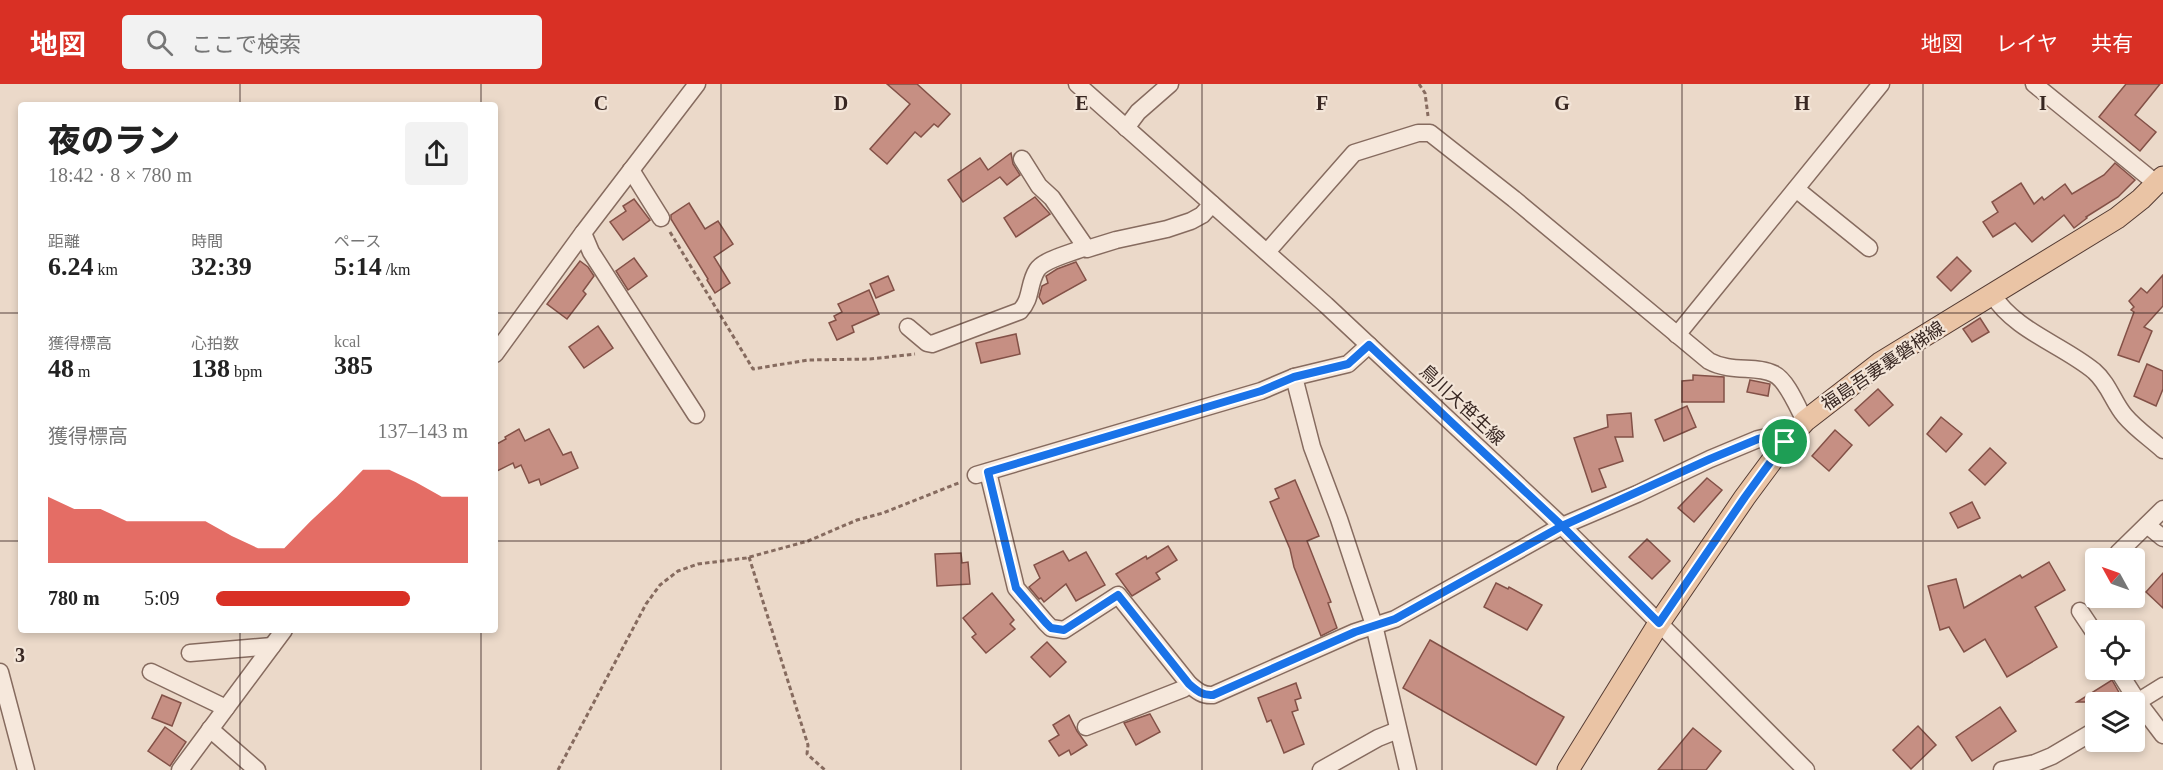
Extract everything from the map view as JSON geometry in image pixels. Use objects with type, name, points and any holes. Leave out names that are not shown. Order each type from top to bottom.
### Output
[{"type":"main road","name":"福島吾妻裏磐梯線","points":[[1568,770],[1659,623],[1745,497],[1785,442],[1805,421],[1880,363],[2117,218],[2160,181]]},
{"type":"street","points":[[498,350],[583,233],[697,84]]},
{"type":"street","name":"鳥川大笹生線","points":[[1077,84],[1267,252],[1562,526],[1806,770]]},
{"type":"street","points":[[1126,128],[1138,112],[1170,84]]},
{"type":"street","points":[[1677,335],[1881,84]]},
{"type":"street","points":[[2034,84],[2160,181]]},
{"type":"street","points":[[1267,252],[1354,153],[1423,132],[1430,133],[1514,199],[1700,355],[1716,365],[1774,374],[1784,383],[1805,421]]},
{"type":"street","points":[[1022,159],[1039,186],[1052,198],[1085,247]]},
{"type":"street","points":[[631,170],[661,218]]},
{"type":"street","points":[[1796,189],[1869,248]]},
{"type":"street","points":[[908,327],[927,343],[932,344],[1020,310],[1029,300],[1035,273],[1040,267],[1056,258],[1085,247],[1087,249],[1191,221],[1202,215],[1212,204]]},
{"type":"street","points":[[583,233],[591,252],[696,415]]},
{"type":"street","points":[[1992,294],[2001,308],[2018,322],[2093,371],[2107,385],[2125,416],[2163,450]]},
{"type":"street","points":[[1369,345],[1348,364],[1294,377],[1261,391],[982,474],[1016,588],[1051,628],[1064,630],[1118,595],[1189,684],[1206,696],[1213,695],[1355,632],[1395,619],[1562,526],[1758,439],[1772,436],[1785,442]]},
{"type":"street","points":[[1294,377],[1312,447],[1339,519],[1374,626],[1408,770]]},
{"type":"street","points":[[2123,548],[2163,509]]},
{"type":"street","points":[[2147,525],[2163,538]]},
{"type":"street","points":[[2080,611],[2086,620]]},
{"type":"street","points":[[180,770],[282,633]]},
{"type":"street","points":[[190,653],[272,646]]},
{"type":"street","points":[[0,672],[26,770]]},
{"type":"street","points":[[151,672],[226,708]]},
{"type":"street","points":[[1086,728],[1183,689],[1189,684]]},
{"type":"street","points":[[2145,697],[2163,686]]},
{"type":"street","points":[[2145,714],[2163,735]]},
{"type":"street","points":[[210,729],[257,770]]},
{"type":"street","points":[[1321,770],[1378,738],[1398,730]]},
{"type":"street","points":[[2002,770],[2035,763],[2085,736]]},
{"type":"path","points":[[1419,84],[1425,93],[1428,113],[1423,132]]},
{"type":"path","points":[[661,218],[753,369],[808,360],[870,359],[918,353],[927,343]]},
{"type":"path","points":[[558,770],[640,615],[660,585],[678,571],[688,567],[749,557],[824,536],[857,520],[904,505],[982,474]]},
{"type":"path","points":[[749,557],[808,745],[807,754],[825,770]]},
{"type":"building","points":[[887,84],[917,84],[950,114],[938,127],[934,124],[921,137],[915,132],[887,164],[870,149],[910,104]]},
{"type":"building","points":[[2126,84],[2160,84],[2135,115],[2156,132],[2140,151],[2099,117]]},
{"type":"building","points":[[1011,153],[1013,164],[1020,175],[1007,185],[1000,177],[963,202],[948,180],[980,158],[988,170]]},
{"type":"building","points":[[2115,163],[2135,180],[2118,197],[2086,217],[2074,228],[2064,215],[2032,242],[2015,223],[1993,237],[1983,222],[1998,212],[1992,202],[2021,183],[2034,204],[2042,197],[2044,200],[2065,184],[2072,194],[2104,175]]},
{"type":"building","points":[[1035,197],[1050,214],[1016,237],[1004,218]]},
{"type":"building","points":[[634,199],[650,220],[623,240],[610,222],[626,211],[623,206]]},
{"type":"building","points":[[689,203],[705,229],[718,221],[733,244],[714,257],[730,283],[715,293],[671,219],[671,215]]},
{"type":"building","points":[[1957,257],[1971,271],[1951,291],[1937,277]]},
{"type":"building","points":[[634,258],[647,276],[628,290],[616,271]]},
{"type":"building","points":[[580,261],[594,276],[583,291],[586,294],[567,319],[547,304]]},
{"type":"building","points":[[1076,262],[1086,280],[1043,304],[1039,297],[1042,286],[1048,283],[1046,276]]},
{"type":"building","points":[[2163,275],[2163,306],[2144,327],[2152,331],[2139,362],[2118,355],[2134,312],[2131,310],[2134,307],[2129,301],[2141,288],[2147,293]]},
{"type":"building","points":[[888,276],[894,290],[876,298],[870,284]]},
{"type":"building","points":[[869,290],[879,314],[852,326],[854,332],[837,340],[829,323],[836,320],[834,316],[842,312],[838,304]]},
{"type":"building","points":[[1980,318],[1989,332],[1972,342],[1963,329]]},
{"type":"building","points":[[598,326],[613,348],[584,368],[569,347]]},
{"type":"building","points":[[1016,334],[1020,354],[981,363],[976,343]]},
{"type":"building","points":[[2147,364],[2163,371],[2163,389],[2156,406],[2134,396]]},
{"type":"building","points":[[1693,375],[1724,377],[1724,402],[1682,402],[1682,381],[1693,380]]},
{"type":"building","points":[[1750,380],[1770,384],[1768,396],[1747,392]]},
{"type":"building","points":[[1878,389],[1893,405],[1869,426],[1855,410]]},
{"type":"building","points":[[1687,406],[1696,427],[1664,441],[1655,420]]},
{"type":"building","points":[[1631,413],[1633,437],[1615,437],[1623,461],[1599,469],[1606,487],[1592,492],[1574,438],[1608,427],[1607,415]]},
{"type":"building","points":[[1941,417],[1962,434],[1946,452],[1927,434]]},
{"type":"building","points":[[519,429],[525,441],[549,429],[563,455],[571,452],[578,468],[541,485],[539,479],[529,483],[521,465],[515,468],[513,463],[498,470],[498,443],[506,439],[505,437]]},
{"type":"building","points":[[1835,430],[1852,445],[1829,471],[1812,456]]},
{"type":"building","points":[[1990,448],[2006,463],[1985,485],[1969,470]]},
{"type":"building","points":[[1707,478],[1722,490],[1694,522],[1678,508]]},
{"type":"building","points":[[1295,480],[1319,536],[1307,541],[1331,602],[1328,603],[1337,628],[1321,636],[1294,567],[1290,549],[1270,502],[1279,498],[1275,489]]},
{"type":"building","points":[[1972,502],[1980,518],[1958,528],[1950,513]]},
{"type":"building","points":[[1647,539],[1670,561],[1652,579],[1629,557]]},
{"type":"building","points":[[1168,546],[1177,560],[1156,573],[1160,579],[1132,596],[1116,574]]},
{"type":"building","points":[[1063,551],[1069,561],[1086,552],[1105,585],[1076,601],[1066,584],[1044,602],[1029,587],[1040,578],[1034,565]]},
{"type":"building","points":[[961,553],[962,563],[968,562],[970,584],[937,586],[935,554]]},
{"type":"building","points":[[2049,562],[2065,590],[2035,607],[2057,647],[2007,677],[1985,639],[1964,652],[1949,627],[1940,630],[1928,586],[1956,579],[1964,608],[2020,575],[2022,578]]},
{"type":"building","points":[[2163,573],[2163,608],[2146,592]]},
{"type":"building","points":[[1496,583],[1508,589],[1509,587],[1542,605],[1527,630],[1484,607]]},
{"type":"building","points":[[992,593],[1014,620],[1010,624],[1015,629],[986,653],[972,637],[976,634],[963,618]]},
{"type":"building","points":[[1430,640],[1564,717],[1536,765],[1403,688]]},
{"type":"building","points":[[1047,642],[1066,662],[1050,677],[1031,657]]},
{"type":"building","points":[[2112,680],[2119,692],[2093,692]]},
{"type":"building","points":[[1296,683],[1301,698],[1295,700],[1298,710],[1292,712],[1304,744],[1284,753],[1271,720],[1267,722],[1258,698]]},
{"type":"building","points":[[162,695],[181,703],[172,726],[152,718]]},
{"type":"building","points":[[2000,707],[2016,731],[1972,761],[1956,737]]},
{"type":"building","points":[[1150,714],[1160,732],[1136,745],[1124,723]]},
{"type":"building","points":[[1069,715],[1087,745],[1071,755],[1069,750],[1059,756],[1049,741],[1059,735],[1053,725]]},
{"type":"building","points":[[1918,726],[1936,745],[1911,769],[1893,750]]},
{"type":"building","points":[[165,727],[186,742],[170,766],[148,751]]},
{"type":"building","points":[[1693,728],[1721,751],[1706,770],[1658,770]]},
{"type":"route","points":[[1785,442],[1659,623],[1562,526],[1369,345],[1348,364],[1294,377],[1261,391],[988,472],[1016,588],[1046,623],[1051,628],[1064,630],[1118,595],[1189,684],[1206,696],[1213,695],[1355,632],[1395,619],[1562,526],[1710,459],[1758,439],[1772,436],[1785,442]]}]
